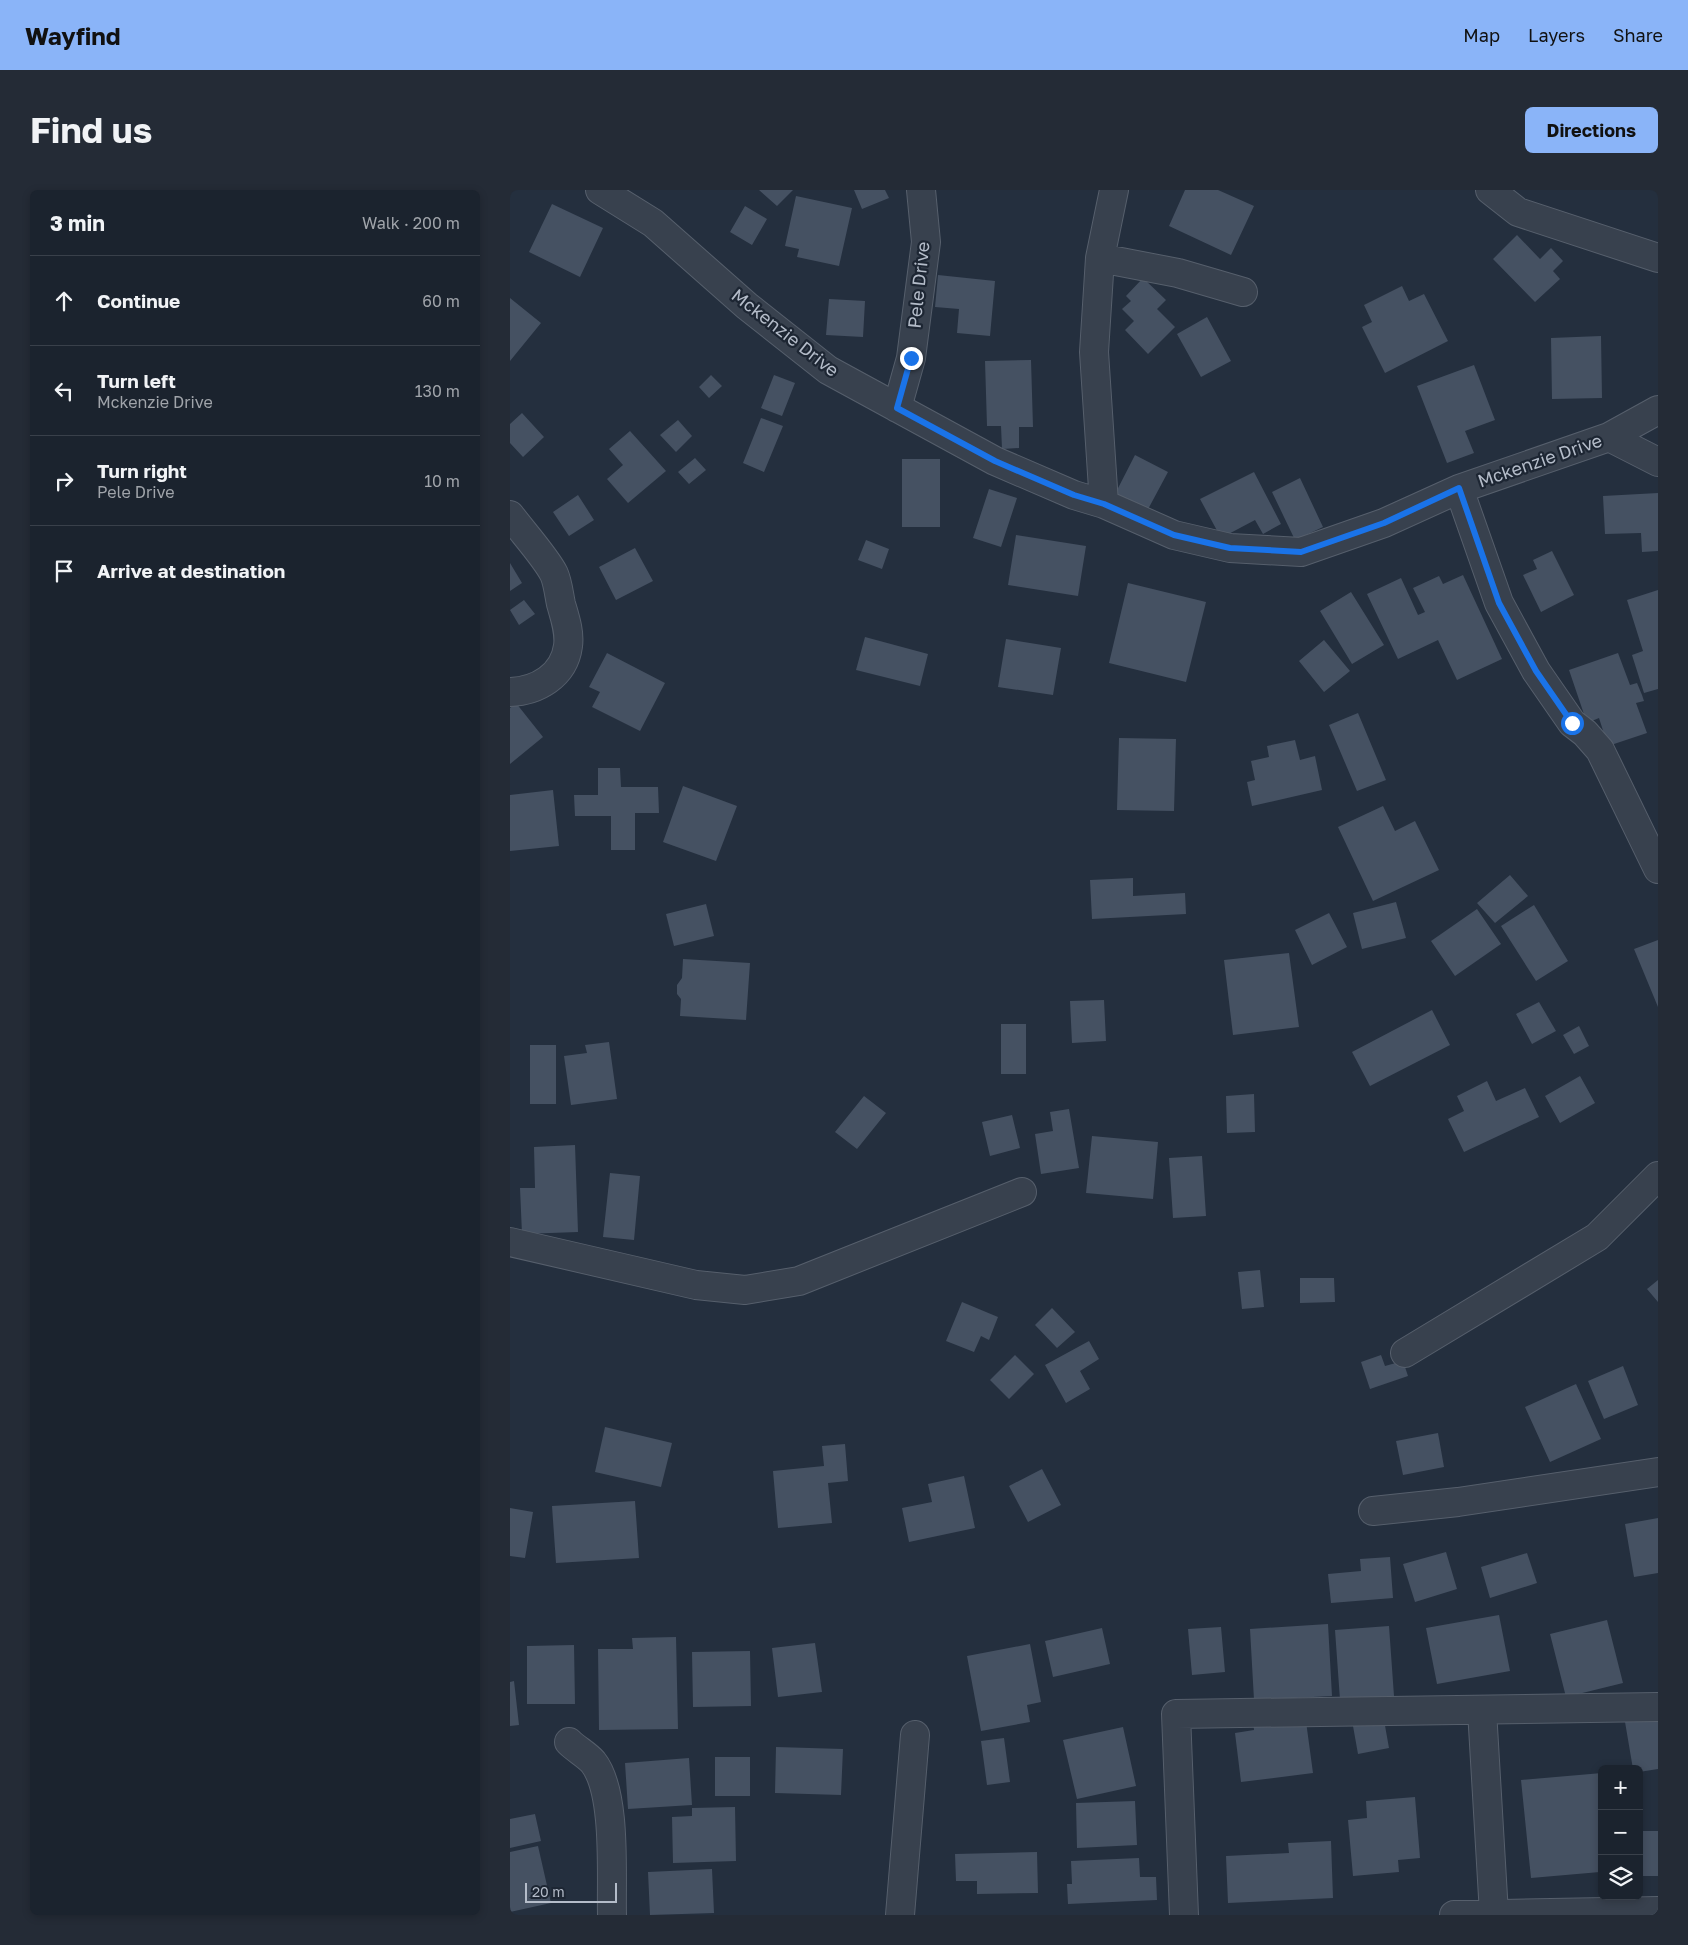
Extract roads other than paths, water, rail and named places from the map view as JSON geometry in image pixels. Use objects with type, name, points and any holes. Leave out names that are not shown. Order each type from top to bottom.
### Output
[{"type":"street","name":"Mckenzie Drive","points":[[600,190],[653,223],[747,306],[828,370],[995,461],[1074,495],[1104,504],[1174,535],[1230,548],[1301,552],[1384,523],[1459,488],[1610,437],[1658,410]]},
{"type":"street","name":"Pele Drive","points":[[897,408],[911,358],[926,242],[921,190]]},
{"type":"street","points":[[1104,504],[1094,352],[1100,258],[1114,190]]},
{"type":"street","points":[[1490,190],[1518,212],[1658,258]]},
{"type":"street","points":[[1100,258],[1178,274],[1243,292]]},
{"type":"street","points":[[1610,437],[1658,462]]},
{"type":"street","points":[[1459,488],[1499,603],[1536,671],[1572,723],[1585,733],[1600,750],[1658,869]]},
{"type":"street","points":[[510,515],[554,574],[567,629],[568,646],[563,662],[553,676],[540,686],[524,692],[510,692]]},
{"type":"street","points":[[1405,1353],[1597,1237],[1658,1176]]},
{"type":"street","points":[[510,1242],[696,1285],[745,1290],[799,1282],[1022,1192]]},
{"type":"street","points":[[1373,1511],[1458,1502],[1658,1472]]},
{"type":"street","points":[[1184,1915],[1176,1714],[1658,1707]]},
{"type":"street","points":[[1482,1710],[1494,1914]]},
{"type":"street","points":[[900,1915],[915,1735]]},
{"type":"street","points":[[569,1742],[593,1762],[606,1789],[612,1915]]},
{"type":"street","points":[[1454,1915],[1658,1911]]}]
